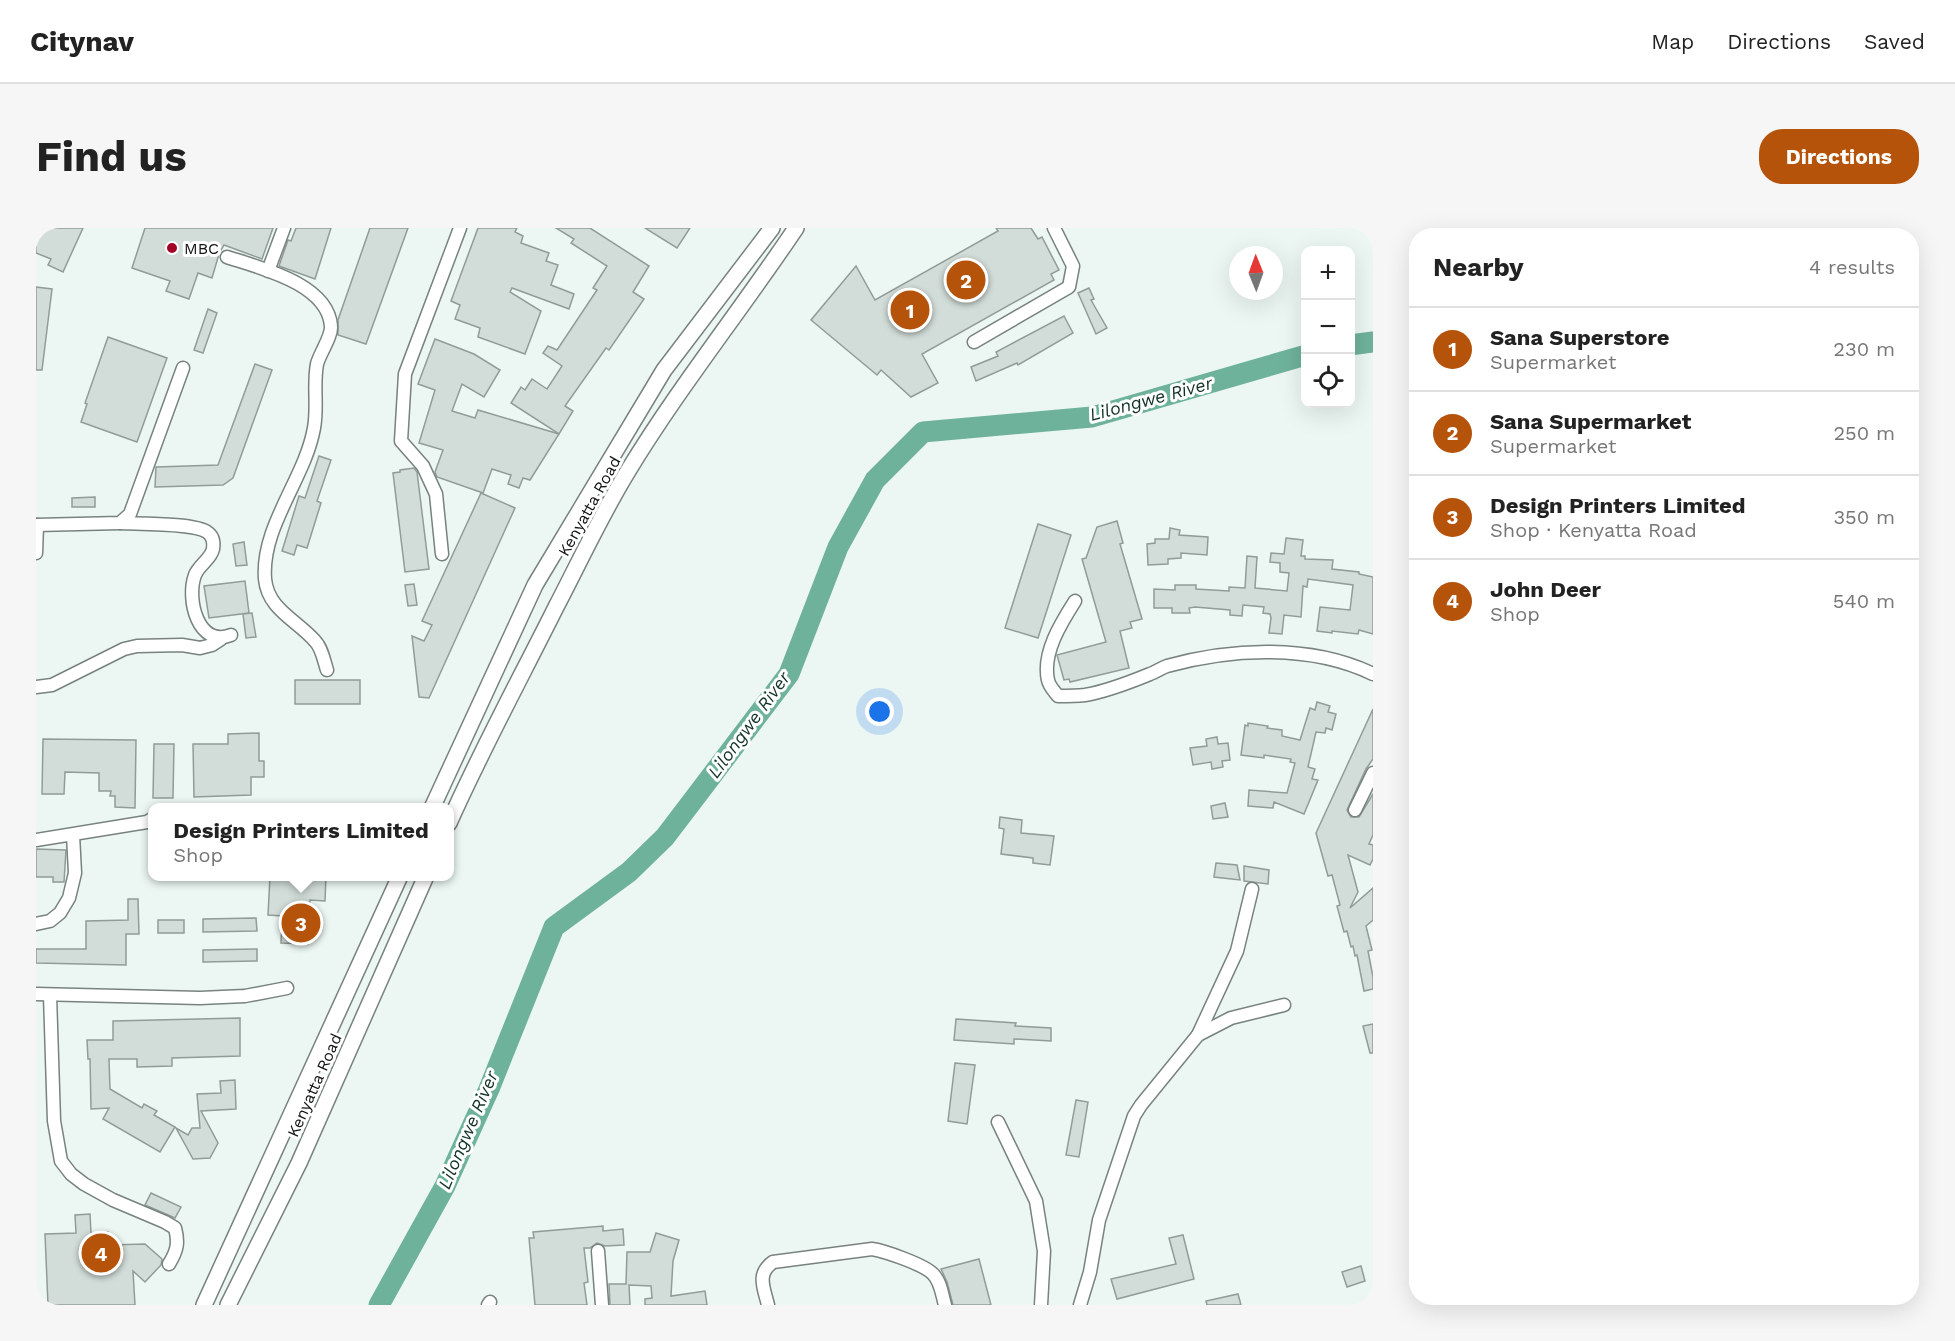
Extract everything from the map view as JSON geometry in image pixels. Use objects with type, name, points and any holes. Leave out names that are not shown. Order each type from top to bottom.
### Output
[{"type":"main road","name":"Kenyatta Road","points":[[434,803],[535,585],[664,370],[772,228]]},
{"type":"main road","name":"Kenyatta Road","points":[[454,815],[523,669],[557,607],[601,517],[672,403],[758,285],[796,228]]},
{"type":"main road","name":"Kenyatta Road","points":[[204,1305],[398,881]]},
{"type":"main road","name":"Kenyatta Road","points":[[228,1305],[299,1163],[424,881]]},
{"type":"street","points":[[268,271],[284,228]]},
{"type":"street","points":[[442,554],[436,494],[423,466],[401,441],[405,374],[460,228]]},
{"type":"street","points":[[975,342],[1069,287],[1073,266],[1053,228]]},
{"type":"street","points":[[227,257],[268,271],[311,291],[327,309],[332,328],[318,363],[314,428],[270,540],[265,579],[274,605],[318,643],[327,670]]},
{"type":"street","points":[[120,523],[130,514],[183,368]]},
{"type":"street","points":[[36,553],[36,525],[120,523],[181,526],[207,532],[213,540],[213,551],[195,575],[193,601],[201,625],[210,636],[226,637],[212,645],[200,648],[137,646],[124,649],[52,685],[36,687]]},
{"type":"street","points":[[1075,601],[1061,624],[1047,659],[1048,682],[1058,696],[1086,695],[1165,667],[1223,655],[1284,653],[1334,660],[1373,674]]},
{"type":"street","points":[[1355,810],[1373,772]]},
{"type":"street","points":[[36,840],[148,822]]},
{"type":"street","points":[[36,924],[50,921],[60,913],[69,898],[75,873],[73,835]]},
{"type":"street","points":[[1080,1305],[1090,1272],[1099,1220],[1134,1116],[1198,1035],[1238,951],[1252,890]]},
{"type":"street","points":[[36,994],[200,998],[245,996],[287,988]]},
{"type":"street","points":[[50,994],[54,1120],[61,1161],[84,1184],[175,1228],[178,1243],[176,1254],[169,1264]]},
{"type":"street","points":[[1198,1035],[1232,1018],[1284,1005]]},
{"type":"street","points":[[998,1122],[1036,1201],[1044,1251],[1041,1305]]},
{"type":"street","points":[[768,1305],[762,1277],[765,1268],[773,1262],[872,1249],[886,1251],[932,1272],[939,1282],[945,1305]]},
{"type":"street","points":[[598,1251],[603,1305]]},
{"type":"building","points":[[36,228],[83,228],[63,272],[48,265],[51,259],[36,253]]},
{"type":"building","name":"MBC","points":[[145,228],[273,228],[262,259],[224,245],[212,278],[198,273],[189,299],[166,291],[170,281],[132,268]]},
{"type":"building","points":[[296,228],[331,228],[315,279],[279,266],[288,240],[291,241]]},
{"type":"building","points":[[370,228],[408,228],[366,344],[338,335],[338,320]]},
{"type":"building","points":[[478,228],[517,228],[515,232],[523,236],[521,243],[549,253],[546,261],[558,265],[551,285],[574,294],[569,309],[512,288],[510,292],[541,311],[525,354],[478,337],[480,328],[455,319],[460,305],[451,301]]},
{"type":"building","points":[[556,228],[590,228],[649,266],[633,292],[644,299],[609,350],[606,348],[565,406],[573,411],[559,434],[511,403],[521,387],[525,390],[532,379],[547,389],[562,366],[543,353],[548,346],[557,350],[597,290],[593,288],[607,266],[571,243],[574,239]]},
{"type":"building","points":[[645,228],[690,228],[677,248]]},
{"type":"building","points":[[996,228],[1031,228],[1038,239],[1042,237],[1059,270],[1051,274],[1054,280],[922,354],[938,383],[911,397],[881,370],[877,375],[811,320],[856,266],[875,300],[998,231]]},
{"type":"building","points":[[36,287],[52,289],[42,370],[36,370]]},
{"type":"building","points":[[1089,288],[1094,299],[1091,300],[1107,328],[1096,334],[1078,293]]},
{"type":"building","points":[[208,309],[217,313],[203,353],[194,350]]},
{"type":"building","points":[[1064,316],[1073,333],[1018,365],[1017,363],[976,381],[971,367],[998,356],[996,352]]},
{"type":"building","points":[[108,337],[167,358],[137,442],[81,422],[87,404],[85,403]]},
{"type":"building","points":[[435,339],[474,354],[500,370],[484,397],[462,384],[452,411],[475,418],[478,410],[559,434],[530,480],[523,478],[519,488],[508,484],[511,475],[492,469],[483,493],[437,477],[435,472],[443,450],[419,443],[435,390],[418,384]]},
{"type":"building","points":[[255,364],[272,370],[233,478],[223,485],[155,487],[156,467],[218,465]]},
{"type":"building","points":[[319,456],[331,460],[317,501],[321,503],[307,548],[297,545],[294,555],[282,551],[299,496],[305,498]]},
{"type":"building","points":[[414,468],[417,472],[429,569],[405,572],[393,473]]},
{"type":"building","points":[[481,493],[515,508],[429,698],[419,697],[412,636],[424,641],[432,625],[422,621]]},
{"type":"building","points":[[95,497],[95,507],[72,507],[72,498]]},
{"type":"building","points":[[1117,521],[1123,543],[1120,544],[1142,619],[1130,622],[1132,628],[1120,631],[1129,668],[1070,682],[1069,679],[1064,680],[1057,655],[1106,642],[1082,559],[1086,558],[1097,527]]},
{"type":"building","points":[[1038,524],[1071,535],[1038,638],[1005,628]]},
{"type":"building","points":[[1170,528],[1180,530],[1179,535],[1208,537],[1207,555],[1181,553],[1181,558],[1168,559],[1168,564],[1148,565],[1147,544],[1155,543],[1155,539],[1169,539]]},
{"type":"building","points":[[1286,538],[1303,540],[1301,556],[1305,556],[1305,559],[1333,560],[1332,569],[1359,572],[1359,574],[1373,577],[1373,634],[1359,630],[1358,634],[1317,631],[1320,607],[1350,610],[1353,585],[1308,579],[1307,587],[1303,586],[1301,617],[1284,615],[1282,634],[1269,633],[1271,618],[1270,614],[1263,613],[1264,607],[1243,605],[1242,616],[1230,615],[1230,610],[1195,607],[1189,608],[1190,613],[1172,613],[1172,608],[1154,608],[1154,589],[1175,590],[1175,585],[1196,585],[1196,589],[1229,591],[1229,587],[1245,588],[1247,556],[1257,557],[1255,588],[1287,591],[1289,573],[1280,572],[1280,563],[1270,562],[1271,553],[1284,554]]},
{"type":"building","points":[[244,542],[247,565],[236,566],[233,544]]},
{"type":"building","points":[[245,581],[249,613],[209,618],[204,586]]},
{"type":"building","points":[[414,584],[417,605],[408,606],[405,585]]},
{"type":"building","points":[[252,613],[256,637],[246,638],[243,614]]},
{"type":"building","points":[[295,680],[360,680],[360,704],[295,704]]},
{"type":"building","points":[[1317,702],[1330,706],[1328,712],[1336,714],[1332,730],[1326,728],[1325,733],[1316,732],[1308,767],[1315,769],[1312,779],[1318,780],[1304,814],[1274,802],[1273,808],[1248,806],[1249,790],[1287,793],[1295,763],[1290,762],[1291,759],[1264,755],[1264,758],[1241,755],[1245,725],[1248,726],[1248,723],[1268,726],[1267,728],[1282,730],[1282,736],[1300,740],[1310,708],[1315,710]]},
{"type":"building","points":[[1373,709],[1373,759],[1347,810],[1351,817],[1359,817],[1373,794],[1373,835],[1369,844],[1373,845],[1373,859],[1370,865],[1348,855],[1358,892],[1350,908],[1373,888],[1373,920],[1366,926],[1372,950],[1368,951],[1373,989],[1364,991],[1357,955],[1355,956],[1353,946],[1351,947],[1347,931],[1344,932],[1332,875],[1328,876],[1316,833]]},
{"type":"building","points":[[259,733],[259,761],[264,761],[264,777],[251,777],[251,795],[194,797],[193,744],[228,744],[228,734]]},
{"type":"building","points":[[1217,737],[1218,744],[1228,743],[1230,760],[1222,761],[1223,767],[1212,769],[1211,762],[1193,765],[1190,748],[1207,746],[1206,739]]},
{"type":"building","points":[[43,739],[136,740],[135,808],[115,807],[115,796],[110,796],[111,791],[99,791],[99,773],[65,772],[64,794],[42,794]]},
{"type":"building","points":[[154,744],[174,744],[173,798],[153,798]]},
{"type":"building","points":[[1225,803],[1228,817],[1213,819],[1211,806]]},
{"type":"building","points":[[1000,817],[1022,820],[1021,833],[1054,836],[1050,865],[1033,863],[1033,858],[1001,854],[1004,829],[999,828]]},
{"type":"building","points":[[36,849],[66,850],[64,882],[53,882],[53,877],[36,877]]},
{"type":"building","points":[[1216,863],[1237,865],[1240,880],[1214,877]]},
{"type":"building","points":[[1244,866],[1269,870],[1268,884],[1244,881]]},
{"type":"building","points":[[270,881],[326,881],[325,901],[310,900],[308,944],[281,943],[282,916],[268,915]]},
{"type":"building","points":[[128,899],[138,899],[139,934],[126,934],[126,965],[36,963],[36,949],[86,949],[86,921],[128,920]]},
{"type":"building","points":[[256,918],[257,931],[203,932],[203,919]]},
{"type":"building","points":[[158,920],[184,920],[184,933],[158,933]]},
{"type":"building","points":[[257,949],[257,961],[203,962],[203,950]]},
{"type":"building","points":[[240,1018],[240,1056],[172,1058],[172,1066],[137,1067],[137,1059],[109,1059],[110,1089],[142,1108],[144,1104],[157,1111],[154,1115],[175,1127],[160,1152],[103,1119],[109,1108],[91,1109],[90,1059],[88,1059],[87,1040],[113,1040],[113,1021]]},
{"type":"building","points":[[956,1019],[1051,1028],[1051,1041],[1014,1039],[1014,1044],[954,1040]]},
{"type":"building","points":[[1373,1024],[1373,1053],[1370,1053],[1363,1026]]},
{"type":"building","points":[[955,1063],[975,1065],[967,1124],[948,1121]]},
{"type":"building","points":[[235,1080],[236,1109],[201,1111],[218,1143],[210,1158],[193,1159],[176,1128],[188,1135],[192,1128],[200,1128],[197,1094],[221,1093],[220,1081]]},
{"type":"building","points":[[1076,1100],[1088,1102],[1079,1157],[1066,1155]]},
{"type":"building","points":[[151,1193],[181,1207],[175,1218],[145,1205]]},
{"type":"building","points":[[90,1214],[91,1233],[108,1232],[109,1245],[145,1244],[162,1259],[161,1265],[145,1282],[133,1271],[135,1305],[48,1305],[45,1234],[76,1233],[75,1215]]},
{"type":"building","points":[[603,1226],[603,1231],[623,1229],[624,1245],[605,1246],[597,1243],[590,1248],[584,1248],[588,1282],[584,1283],[587,1305],[535,1305],[529,1238],[534,1238],[533,1232]]},
{"type":"building","points":[[656,1233],[679,1240],[673,1261],[671,1296],[705,1291],[707,1305],[645,1305],[645,1299],[652,1298],[651,1286],[629,1285],[630,1305],[610,1305],[609,1284],[626,1284],[627,1252],[650,1252]]},
{"type":"building","points":[[1183,1235],[1194,1279],[1117,1299],[1111,1279],[1176,1264],[1169,1238]]},
{"type":"building","points":[[979,1259],[991,1305],[953,1305],[941,1269]]},
{"type":"building","points":[[1361,1266],[1365,1281],[1347,1287],[1342,1272]]},
{"type":"building","points":[[1238,1294],[1241,1305],[1207,1305],[1206,1301]]},
{"type":"waterway","name":"Lilongwe River","points":[[1355,344],[1373,342]]},
{"type":"waterway","name":"Lilongwe River","points":[[379,1305],[445,1186],[489,1089],[554,927],[629,872],[665,837],[789,674],[838,547],[875,480],[923,432],[1092,417],[1301,356]]},
{"type":"place","name":"MBC","points":[[172,248]]},
{"type":"place","name":"Sana Supermarket","points":[[966,280]]},
{"type":"place","name":"Sana Superstore","points":[[910,310]]},
{"type":"place","name":"Design Printers Limited","points":[[301,923]]},
{"type":"place","name":"John Deer","points":[[101,1253]]}]
